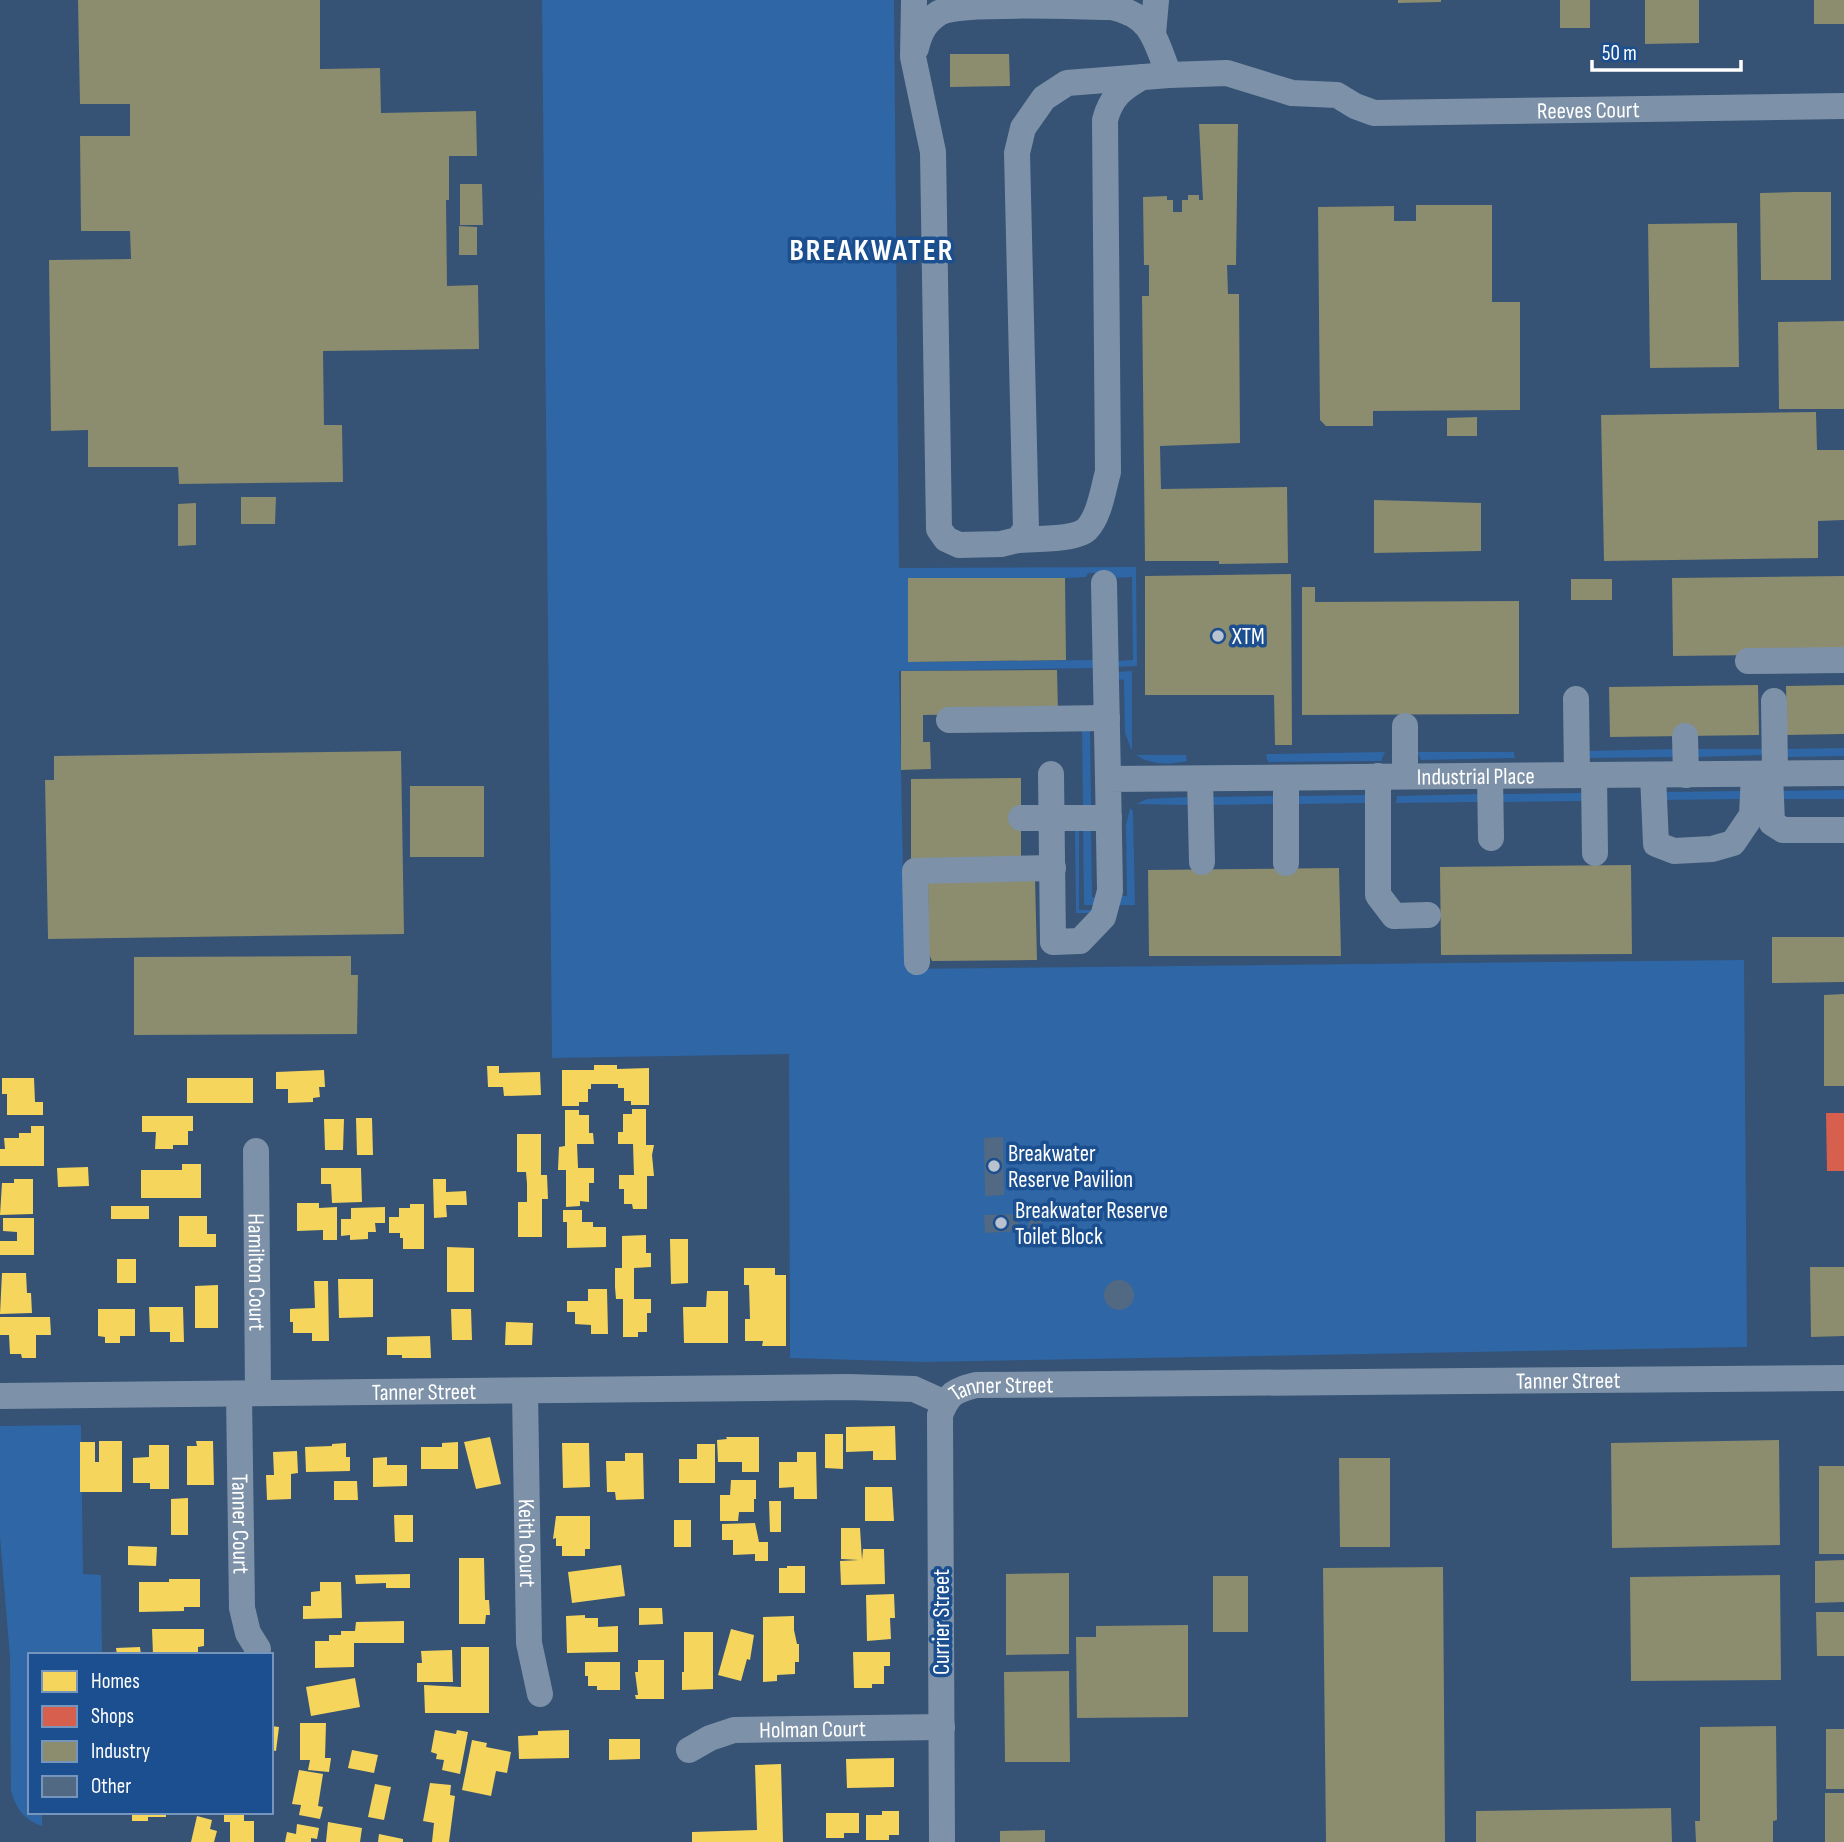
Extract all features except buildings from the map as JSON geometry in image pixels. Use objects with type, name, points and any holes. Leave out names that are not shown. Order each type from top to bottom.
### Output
[{"type":"street","points":[[914,0],[912,57],[933,152],[939,529],[946,539],[959,545],[1001,544],[1073,536],[1087,529],[1097,510],[1108,472],[1105,120],[1109,104],[1118,92],[1142,77]]},
{"type":"street","points":[[1153,34],[1156,0]]},
{"type":"street","points":[[912,57],[922,28],[941,12],[970,7],[1112,8],[1131,11],[1142,19],[1153,34],[1168,75],[1067,83],[1044,98],[1023,128],[1017,153],[1026,530],[1018,540]]},
{"type":"street","name":"Reeves Court","points":[[1168,75],[1227,73],[1292,93],[1337,95],[1374,113],[1844,106]]},
{"type":"street","points":[[1051,774],[1053,942],[1080,941],[1103,918],[1110,891],[1104,583]]},
{"type":"street","points":[[1748,661],[1844,660]]},
{"type":"street","points":[[1576,699],[1595,853]]},
{"type":"street","points":[[1653,775],[1656,844],[1674,851],[1712,849],[1733,843],[1752,815],[1766,774],[1774,701]]},
{"type":"street","points":[[949,720],[1107,718]]},
{"type":"street","points":[[1405,726],[1405,776]]},
{"type":"street","points":[[1685,736],[1686,775]]},
{"type":"street","name":"Industrial Place","points":[[1108,779],[1844,773]]},
{"type":"street","points":[[1766,774],[1772,823],[1783,830],[1844,830]]},
{"type":"street","points":[[1378,776],[1378,895],[1394,916],[1428,915]]},
{"type":"street","points":[[1490,776],[1491,838]]},
{"type":"street","points":[[1286,778],[1286,863]]},
{"type":"street","points":[[1200,779],[1202,862]]},
{"type":"street","points":[[1021,818],[1109,818]]},
{"type":"street","points":[[917,962],[915,871],[1053,868]]},
{"type":"street","name":"Hamilton Court","points":[[248,1394],[256,1152]]},
{"type":"street","name":"Tanner Street","points":[[0,1396],[894,1387],[914,1390],[944,1403],[953,1392],[976,1385],[1844,1378]]},
{"type":"street","name":"Keith Court","points":[[525,1391],[529,1643],[540,1693]]},
{"type":"street","name":"Tanner Court","points":[[248,1394],[242,1608],[248,1633],[258,1649]]},
{"type":"street","name":"Currier Street","points":[[942,1842],[940,1415],[944,1403]]},
{"type":"street","name":"Holman Court","points":[[689,1750],[710,1738],[734,1730],[942,1727]]},
{"type":"shaded area","points":[[542,0],[894,0],[899,568],[1136,567],[1137,666],[1116,667],[1117,661],[1133,660],[1132,577],[1111,578],[1110,573],[1088,573],[1086,577],[1065,578],[908,578],[908,662],[1096,660],[1097,668],[899,671],[905,969],[1744,960],[1747,1347],[924,1362],[790,1358],[789,1054],[552,1058]]},
{"type":"shaded area","points":[[1132,671],[1132,751],[1125,733],[1124,680],[1118,679],[1116,672]]},
{"type":"shaded area","points":[[1082,729],[1090,731],[1091,807],[1083,809]]},
{"type":"shaded area","points":[[1844,748],[1844,756],[1787,757],[1782,749]]},
{"type":"shaded area","points":[[1675,749],[1673,757],[1589,758],[1587,751]]},
{"type":"shaded area","points":[[1694,749],[1763,749],[1763,755],[1696,757]]},
{"type":"shaded area","points":[[1385,752],[1381,761],[1269,762],[1266,754]]},
{"type":"shaded area","points":[[1417,752],[1514,752],[1515,758],[1421,760]]},
{"type":"shaded area","points":[[1136,755],[1186,755],[1187,761],[1161,763]]},
{"type":"shaded area","points":[[1844,790],[1844,799],[1780,799],[1782,791]]},
{"type":"shaded area","points":[[1741,791],[1745,799],[1663,800],[1664,792]]},
{"type":"shaded area","points":[[1583,793],[1584,801],[1500,802],[1502,794]]},
{"type":"shaded area","points":[[1479,794],[1481,802],[1396,803],[1397,796]]},
{"type":"shaded area","points":[[1365,795],[1367,803],[1295,804],[1296,796]]},
{"type":"shaded area","points":[[1273,796],[1275,804],[1208,805],[1209,797]]},
{"type":"shaded area","points":[[1187,797],[1188,805],[1136,804],[1147,799]]},
{"type":"shaded area","points":[[1130,808],[1133,811],[1135,905],[1111,905],[1114,896],[1127,896],[1126,825]]},
{"type":"shaded area","points":[[1083,828],[1091,830],[1092,897],[1100,898],[1097,905],[1084,905]]},
{"type":"shaded area","points":[[1079,829],[1079,910],[1093,910],[1089,913],[1076,913],[1075,831]]},
{"type":"shaded area","points":[[81,1425],[83,1574],[101,1575],[102,1653],[28,1653],[28,1814],[42,1814],[42,1826],[22,1813],[11,1791],[10,1657],[0,1537],[0,1426]]},
{"type":"place","name":"XTM","points":[[1218,636]]},
{"type":"place","name":"Breakwater Reserve Pavilion","points":[[994,1166]]},
{"type":"place","name":"Breakwater Reserve Toilet Block","points":[[1001,1223]]},
{"type":"district","name":"BREAKWATER","points":[[872,250]]}]
